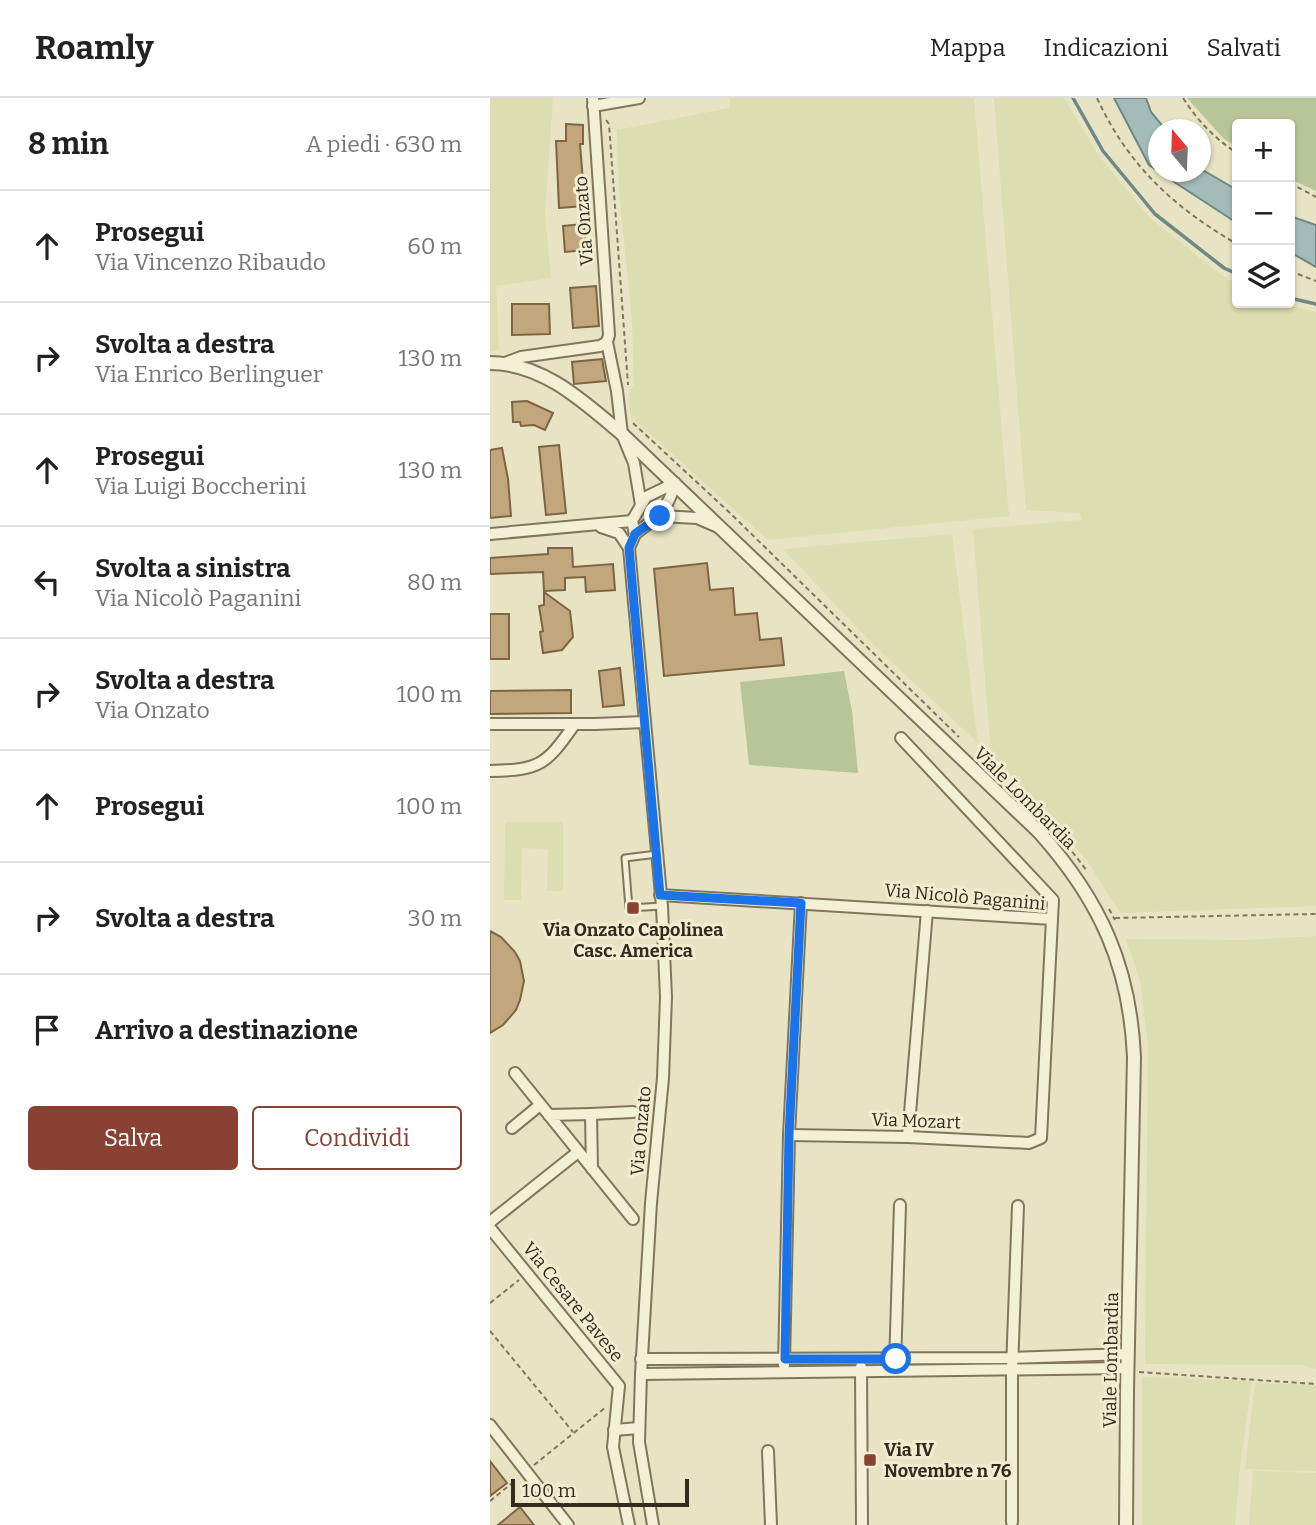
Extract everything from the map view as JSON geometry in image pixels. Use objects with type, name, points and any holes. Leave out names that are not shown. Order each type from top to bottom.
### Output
[{"type":"street","points":[[593,102],[639,98]]},
{"type":"street","name":"Via Onzato","points":[[593,102],[610,335],[607,342],[622,435],[634,463],[641,505]]},
{"type":"street","points":[[505,363],[521,357],[600,346],[607,342]]},
{"type":"street","name":"Viale Lombardia","points":[[490,363],[505,363],[564,386],[622,435],[1039,832],[1085,890],[1103,922],[1116,951],[1125,982],[1133,1025],[1135,1057],[1128,1354],[1133,1370],[1126,1525]]},
{"type":"street","points":[[635,534],[632,521],[646,497],[675,484]]},
{"type":"street","points":[[629,548],[635,534],[660,516],[671,498],[675,484]]},
{"type":"street","points":[[660,516],[696,518],[722,529]]},
{"type":"street","points":[[490,534],[632,521]]},
{"type":"street","points":[[598,526],[619,533],[629,548]]},
{"type":"street","name":"Via Onzato","points":[[629,548],[661,901],[666,997],[663,1078],[641,1359],[639,1428],[653,1525]]},
{"type":"street","points":[[490,724],[645,722]]},
{"type":"street","points":[[490,771],[523,770],[552,756],[574,724]]},
{"type":"street","points":[[901,738],[1053,900],[1052,919]]},
{"type":"street","name":"Via Nicolò Paganini","points":[[661,901],[801,903],[1052,919],[1041,1138]]},
{"type":"street","points":[[784,1372],[789,1135],[801,903]]},
{"type":"street","points":[[908,1137],[927,911]]},
{"type":"street","points":[[515,1073],[633,1219]]},
{"type":"street","points":[[512,1128],[540,1105]]},
{"type":"street","points":[[548,1115],[633,1112]]},
{"type":"street","points":[[590,1114],[592,1169]]},
{"type":"street","name":"Via Mozart","points":[[789,1135],[1028,1143],[1041,1138]]},
{"type":"street","points":[[490,1222],[578,1152]]},
{"type":"street","points":[[895,1371],[900,1205]]},
{"type":"street","points":[[1012,1522],[1012,1364],[1018,1206]]},
{"type":"street","name":"Via Cesare Pavese","points":[[490,1228],[619,1386],[618,1398]]},
{"type":"street","points":[[641,1374],[895,1371],[1128,1354]]},
{"type":"street","points":[[641,1359],[861,1358],[1133,1370]]},
{"type":"street","points":[[861,1358],[862,1525]]},
{"type":"street","points":[[618,1398],[613,1447],[629,1525]]},
{"type":"street","points":[[490,1425],[568,1525]]},
{"type":"street","points":[[614,1430],[639,1428]]},
{"type":"street","points":[[490,1445],[500,1437]]},
{"type":"street","points":[[768,1451],[771,1525]]},
{"type":"lane","points":[[657,854],[625,858],[629,908],[661,901]]},
{"type":"path","points":[[1097,98],[1115,135],[1147,178],[1210,228],[1232,241]]},
{"type":"path","points":[[1183,98],[1194,116],[1217,140],[1232,150]]},
{"type":"path","points":[[595,120],[605,120],[609,124],[629,382],[626,390]]},
{"type":"path","points":[[1295,186],[1316,197]]},
{"type":"path","points":[[1295,273],[1316,281]]},
{"type":"path","points":[[629,420],[730,513],[961,740]]},
{"type":"path","points":[[1063,840],[1078,857],[1091,879]]},
{"type":"path","points":[[1105,901],[1118,928]]},
{"type":"path","points":[[1114,918],[1316,914]]},
{"type":"path","points":[[490,1303],[527,1274]]},
{"type":"path","points":[[490,1331],[574,1433]]},
{"type":"path","points":[[1138,1381],[1133,1370],[1316,1384]]},
{"type":"path","points":[[490,1501],[618,1398]]},
{"type":"green space","points":[[490,98],[553,98],[545,215],[551,278],[496,286],[499,350],[490,351]]},
{"type":"green space","points":[[730,98],[974,98],[1009,516],[768,540],[631,417],[628,395],[634,385],[632,321],[619,190],[617,130],[729,108]]},
{"type":"green space","points":[[994,98],[1064,98],[1099,156],[1149,217],[1221,275],[1232,280],[1232,308],[1295,307],[1316,312],[1316,906],[1120,913],[1088,862],[1045,810],[991,755],[973,529],[1081,520],[1080,513],[1026,510]]},
{"type":"green space","points":[[1187,98],[1316,98],[1316,191],[1295,181],[1295,119],[1232,119],[1232,144],[1211,125],[1211,119],[1206,119]]},
{"type":"green space","points":[[952,534],[978,743],[873,644],[783,549]]},
{"type":"green space","points":[[844,671],[852,711],[858,773],[749,765],[740,682]]},
{"type":"green space","points":[[505,822],[563,822],[563,891],[547,891],[548,849],[522,848],[521,900],[504,900]]},
{"type":"green space","points":[[1316,936],[1316,1369],[1302,1365],[1145,1364],[1148,1044],[1140,980],[1126,939],[1246,940]]},
{"type":"green space","points":[[1142,1377],[1252,1381],[1235,1525],[1142,1525]]},
{"type":"green space","points":[[1255,1383],[1316,1385],[1316,1471],[1245,1469]]},
{"type":"green space","points":[[1253,1471],[1316,1473],[1316,1525],[1249,1525]]},
{"type":"water","points":[[1114,98],[1146,98],[1157,119],[1148,119],[1148,163]]},
{"type":"water","points":[[1211,175],[1232,187],[1232,220],[1174,182],[1211,182]]},
{"type":"water","points":[[1295,218],[1316,225],[1316,267],[1295,255]]},
{"type":"building","points":[[566,124],[583,125],[583,144],[580,144],[585,206],[559,208],[556,141],[566,141]]},
{"type":"building","points":[[584,224],[586,250],[565,252],[563,226]]},
{"type":"building","points":[[596,286],[599,326],[573,328],[570,288]]},
{"type":"building","points":[[512,304],[549,304],[550,334],[512,335]]},
{"type":"building","points":[[602,359],[606,381],[574,384],[572,362]]},
{"type":"building","points":[[527,401],[553,413],[545,430],[534,425],[521,426],[520,422],[513,422],[512,402]]},
{"type":"building","points":[[559,445],[566,513],[546,515],[539,447]]},
{"type":"building","points":[[502,448],[511,516],[490,518],[490,450]]},
{"type":"building","points":[[548,548],[572,548],[573,567],[613,564],[615,590],[586,592],[585,577],[565,578],[565,590],[544,591],[543,572],[490,574],[490,558],[548,554]]},
{"type":"building","points":[[707,563],[710,590],[733,588],[735,615],[757,613],[760,640],[781,638],[784,665],[664,676],[654,569]]},
{"type":"building","points":[[544,592],[570,611],[573,637],[562,650],[543,653],[539,606],[544,605]]},
{"type":"building","points":[[490,614],[509,614],[509,659],[490,659]]},
{"type":"building","points":[[620,668],[624,705],[603,707],[599,671]]},
{"type":"building","points":[[571,690],[571,713],[490,714],[490,691]]},
{"type":"building","points":[[490,931],[501,937],[515,952],[520,961],[524,981],[516,1010],[503,1025],[490,1033]]},
{"type":"building","points":[[490,1461],[507,1483],[490,1496]]},
{"type":"building","points":[[520,1507],[534,1525],[498,1525]]},
{"type":"waterway","points":[[1073,98],[1103,151],[1155,214],[1232,272]]},
{"type":"waterway","points":[[1295,299],[1316,304]]},
{"type":"place","name":"Via Onzato Capolinea Casc. America","points":[[633,908]]},
{"type":"place","name":"Via IV Novembre n 76","points":[[870,1460]]},
{"type":"route","points":[[660,516],[635,534],[629,548],[660,895],[801,903],[789,1135],[785,1359],[896,1359]]}]
